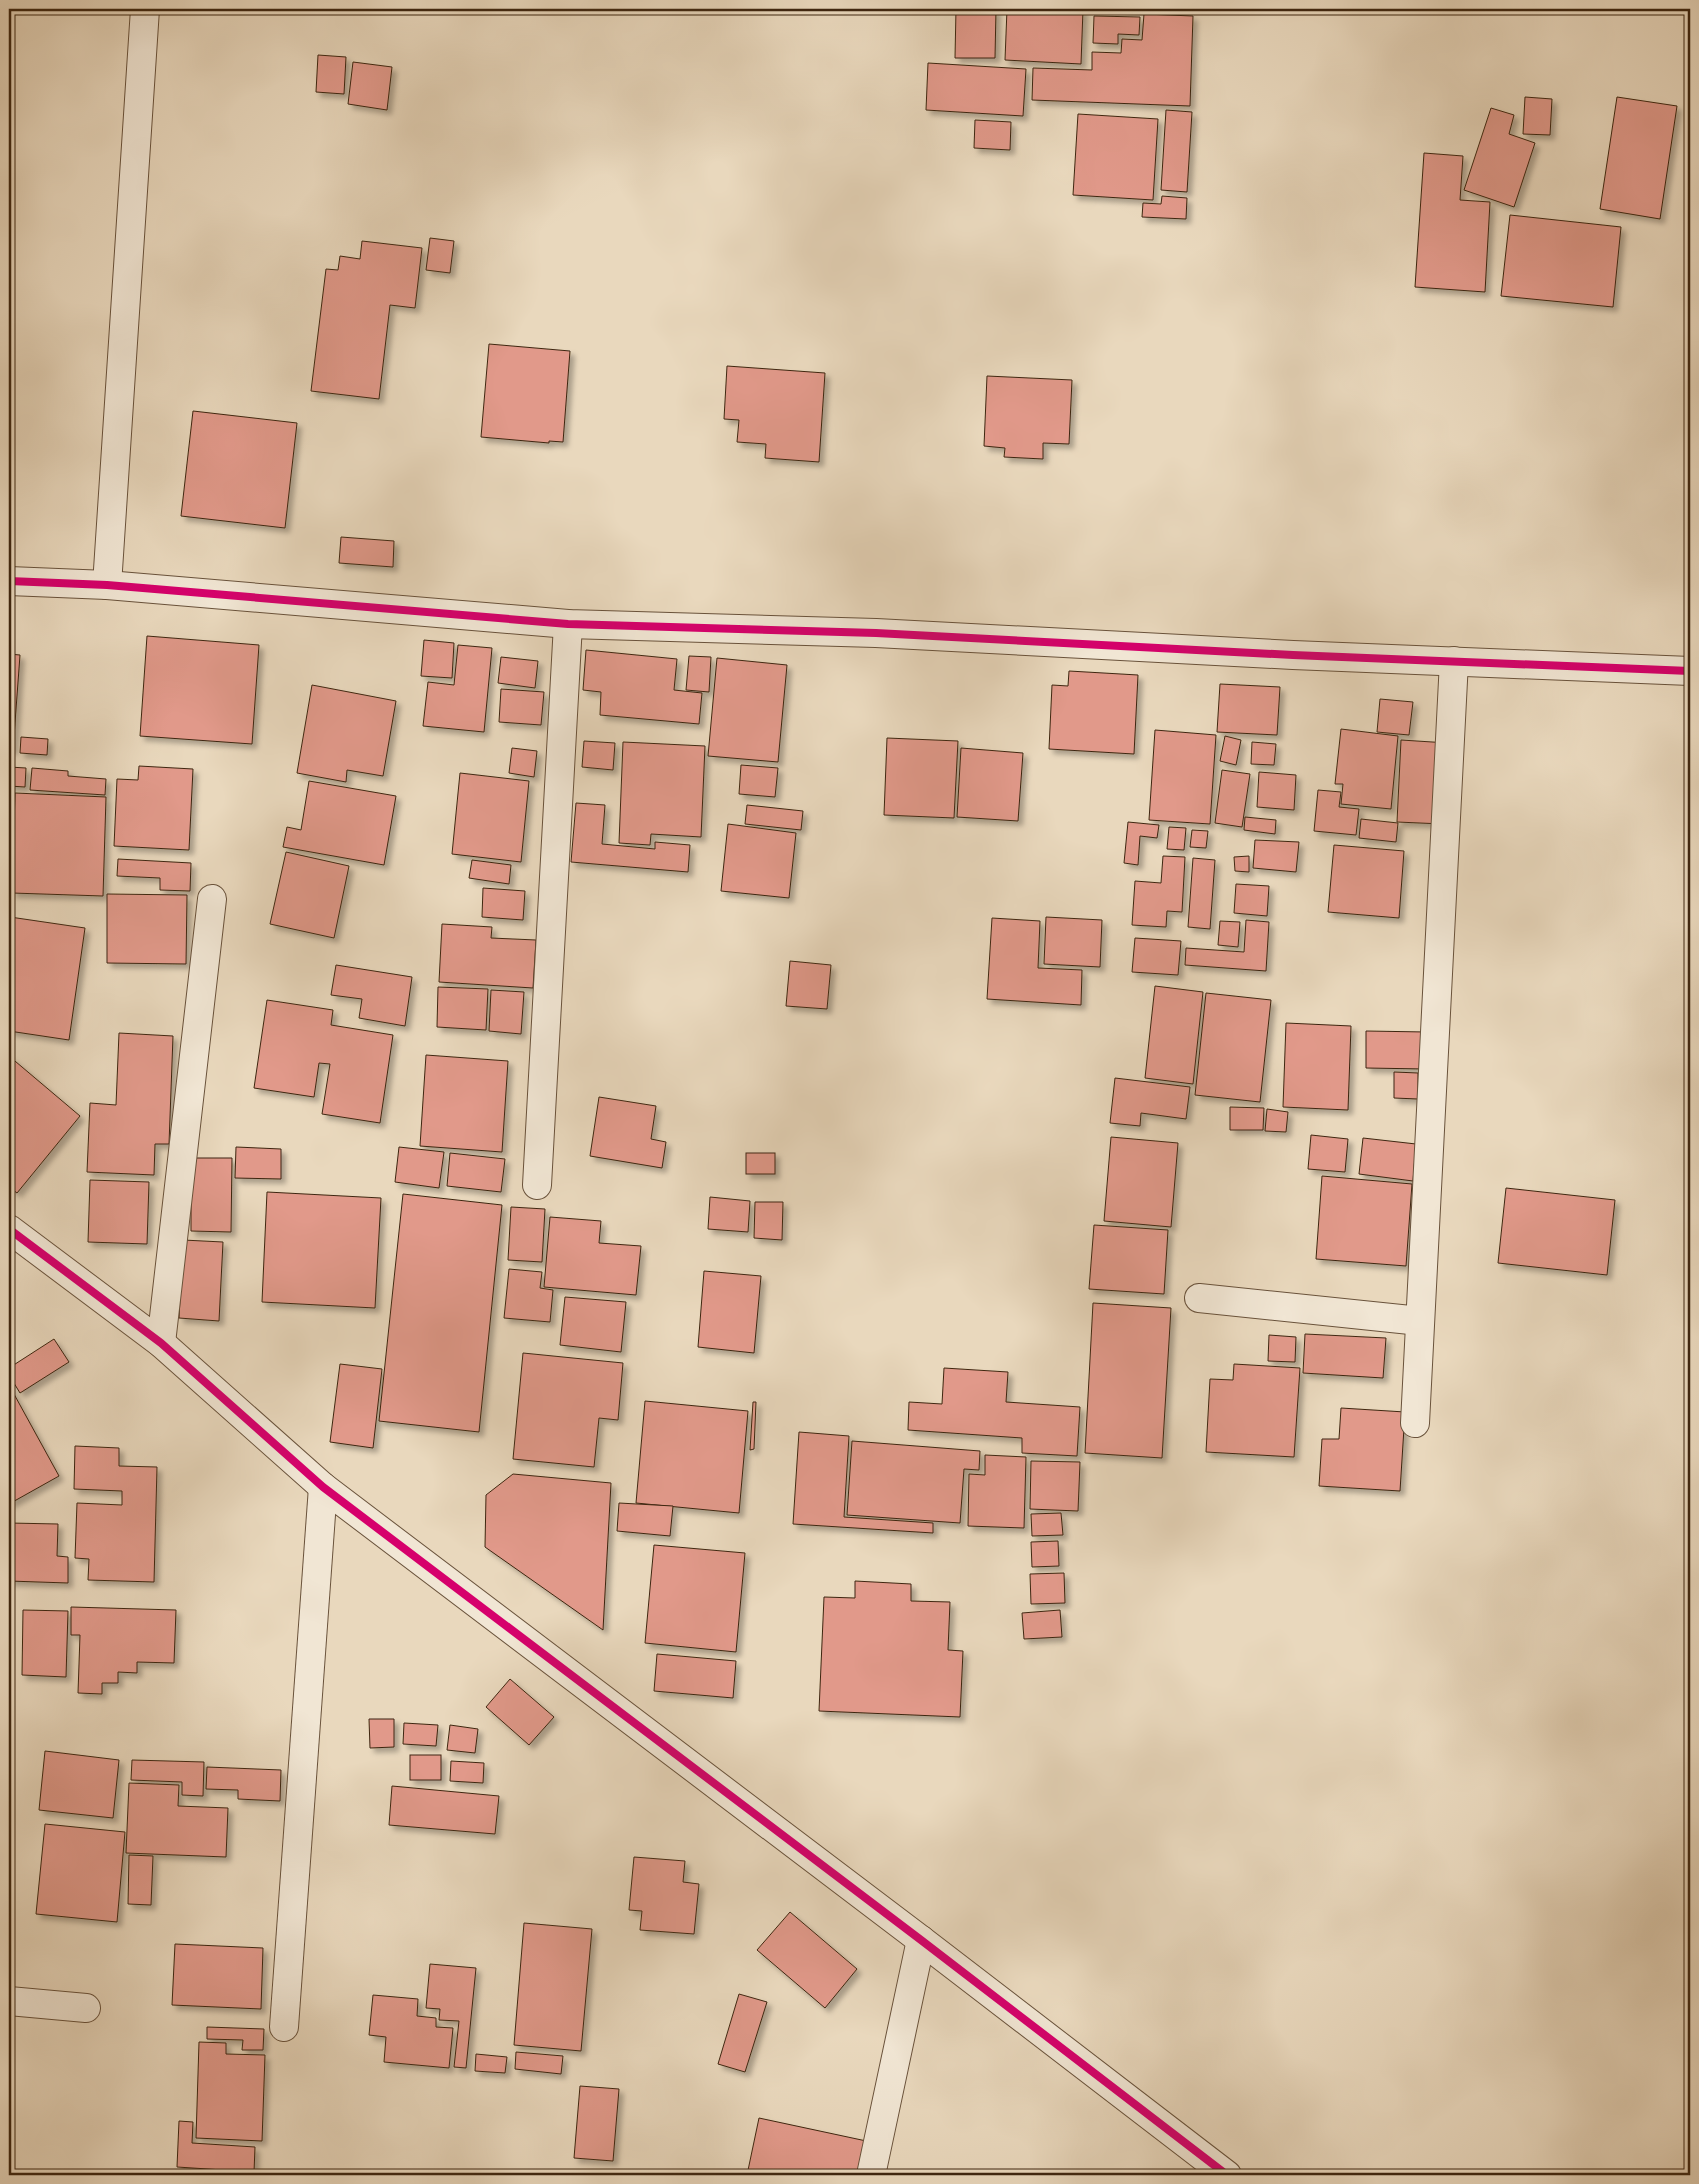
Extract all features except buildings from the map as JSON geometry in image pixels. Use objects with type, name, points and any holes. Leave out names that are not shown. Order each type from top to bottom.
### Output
[{"type":"street","points":[[108,585],[145,9]]},
{"type":"street","points":[[9,581],[108,585],[568,624],[876,633],[1294,655],[1690,672]]},
{"type":"street","points":[[536,1185],[568,624]]},
{"type":"street","points":[[1415,1423],[1454,661]]},
{"type":"street","points":[[161,1343],[212,899]]},
{"type":"street","points":[[9,1229],[161,1343],[324,1487],[1227,2175]]},
{"type":"street","points":[[1198,1298],[1420,1321]]},
{"type":"street","points":[[284,2027],[324,1487]]},
{"type":"street","points":[[871,2175],[920,1940]]},
{"type":"street","points":[[9,2001],[86,2008]]},
{"type":"cycle path","points":[[9,581],[107,585],[568,624],[876,633],[1293,655],[1690,671]]},
{"type":"cycle path","points":[[9,1229],[161,1343],[323,1487],[921,1940],[1227,2175]]}]
